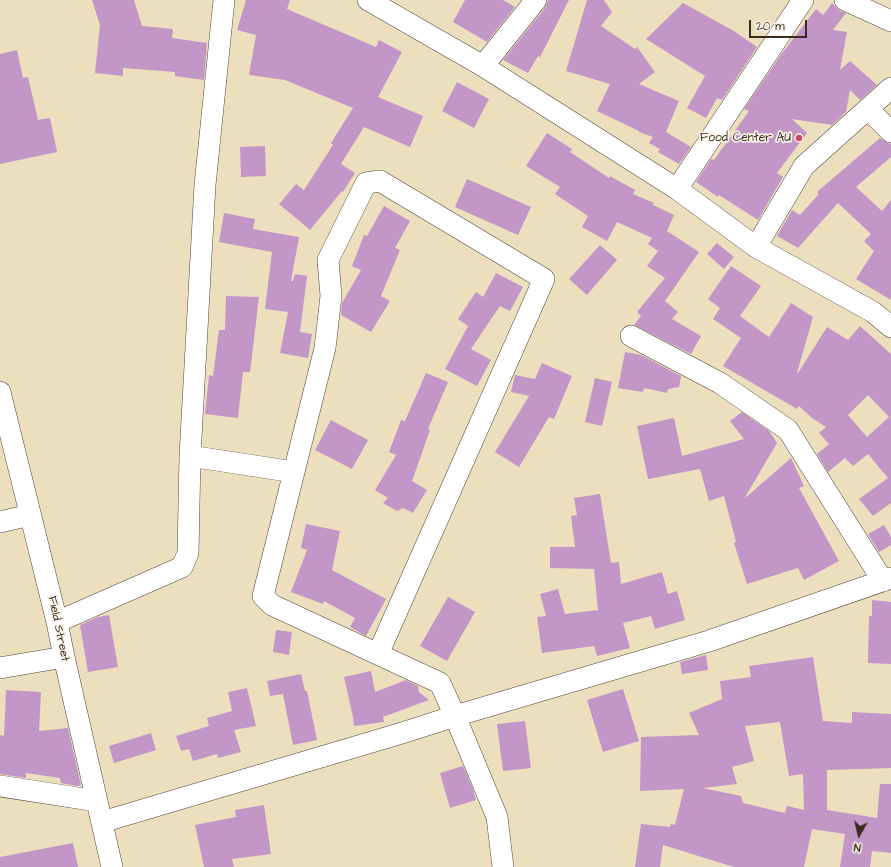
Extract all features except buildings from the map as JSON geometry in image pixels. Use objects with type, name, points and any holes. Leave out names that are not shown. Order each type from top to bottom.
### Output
[{"type":"street","points":[[57,622],[182,566],[188,554],[190,456],[205,185],[224,0]]},
{"type":"street","points":[[368,0],[483,66],[677,189],[756,247],[873,312],[891,327]]},
{"type":"street","points":[[483,66],[536,0]]},
{"type":"street","points":[[677,189],[803,0]]},
{"type":"street","points":[[845,0],[891,20]]},
{"type":"street","points":[[756,247],[804,166],[891,88]]},
{"type":"street","points":[[868,109],[891,132]]},
{"type":"street","points":[[378,654],[544,279],[380,181],[366,183],[328,260],[331,296],[325,348],[263,596],[272,606],[440,683],[497,817],[503,867]]},
{"type":"street","points":[[102,822],[709,641],[887,580],[788,430],[720,383],[631,336]]},
{"type":"street","name":"Field Street","points":[[0,394],[57,622],[112,867]]},
{"type":"street","points":[[190,456],[294,472]]},
{"type":"street","points":[[0,522],[30,515]]},
{"type":"street","points":[[0,668],[64,657]]},
{"type":"street","points":[[0,786],[97,802]]},
{"type":"place","name":"Food Center AU","points":[[799,138]]}]
